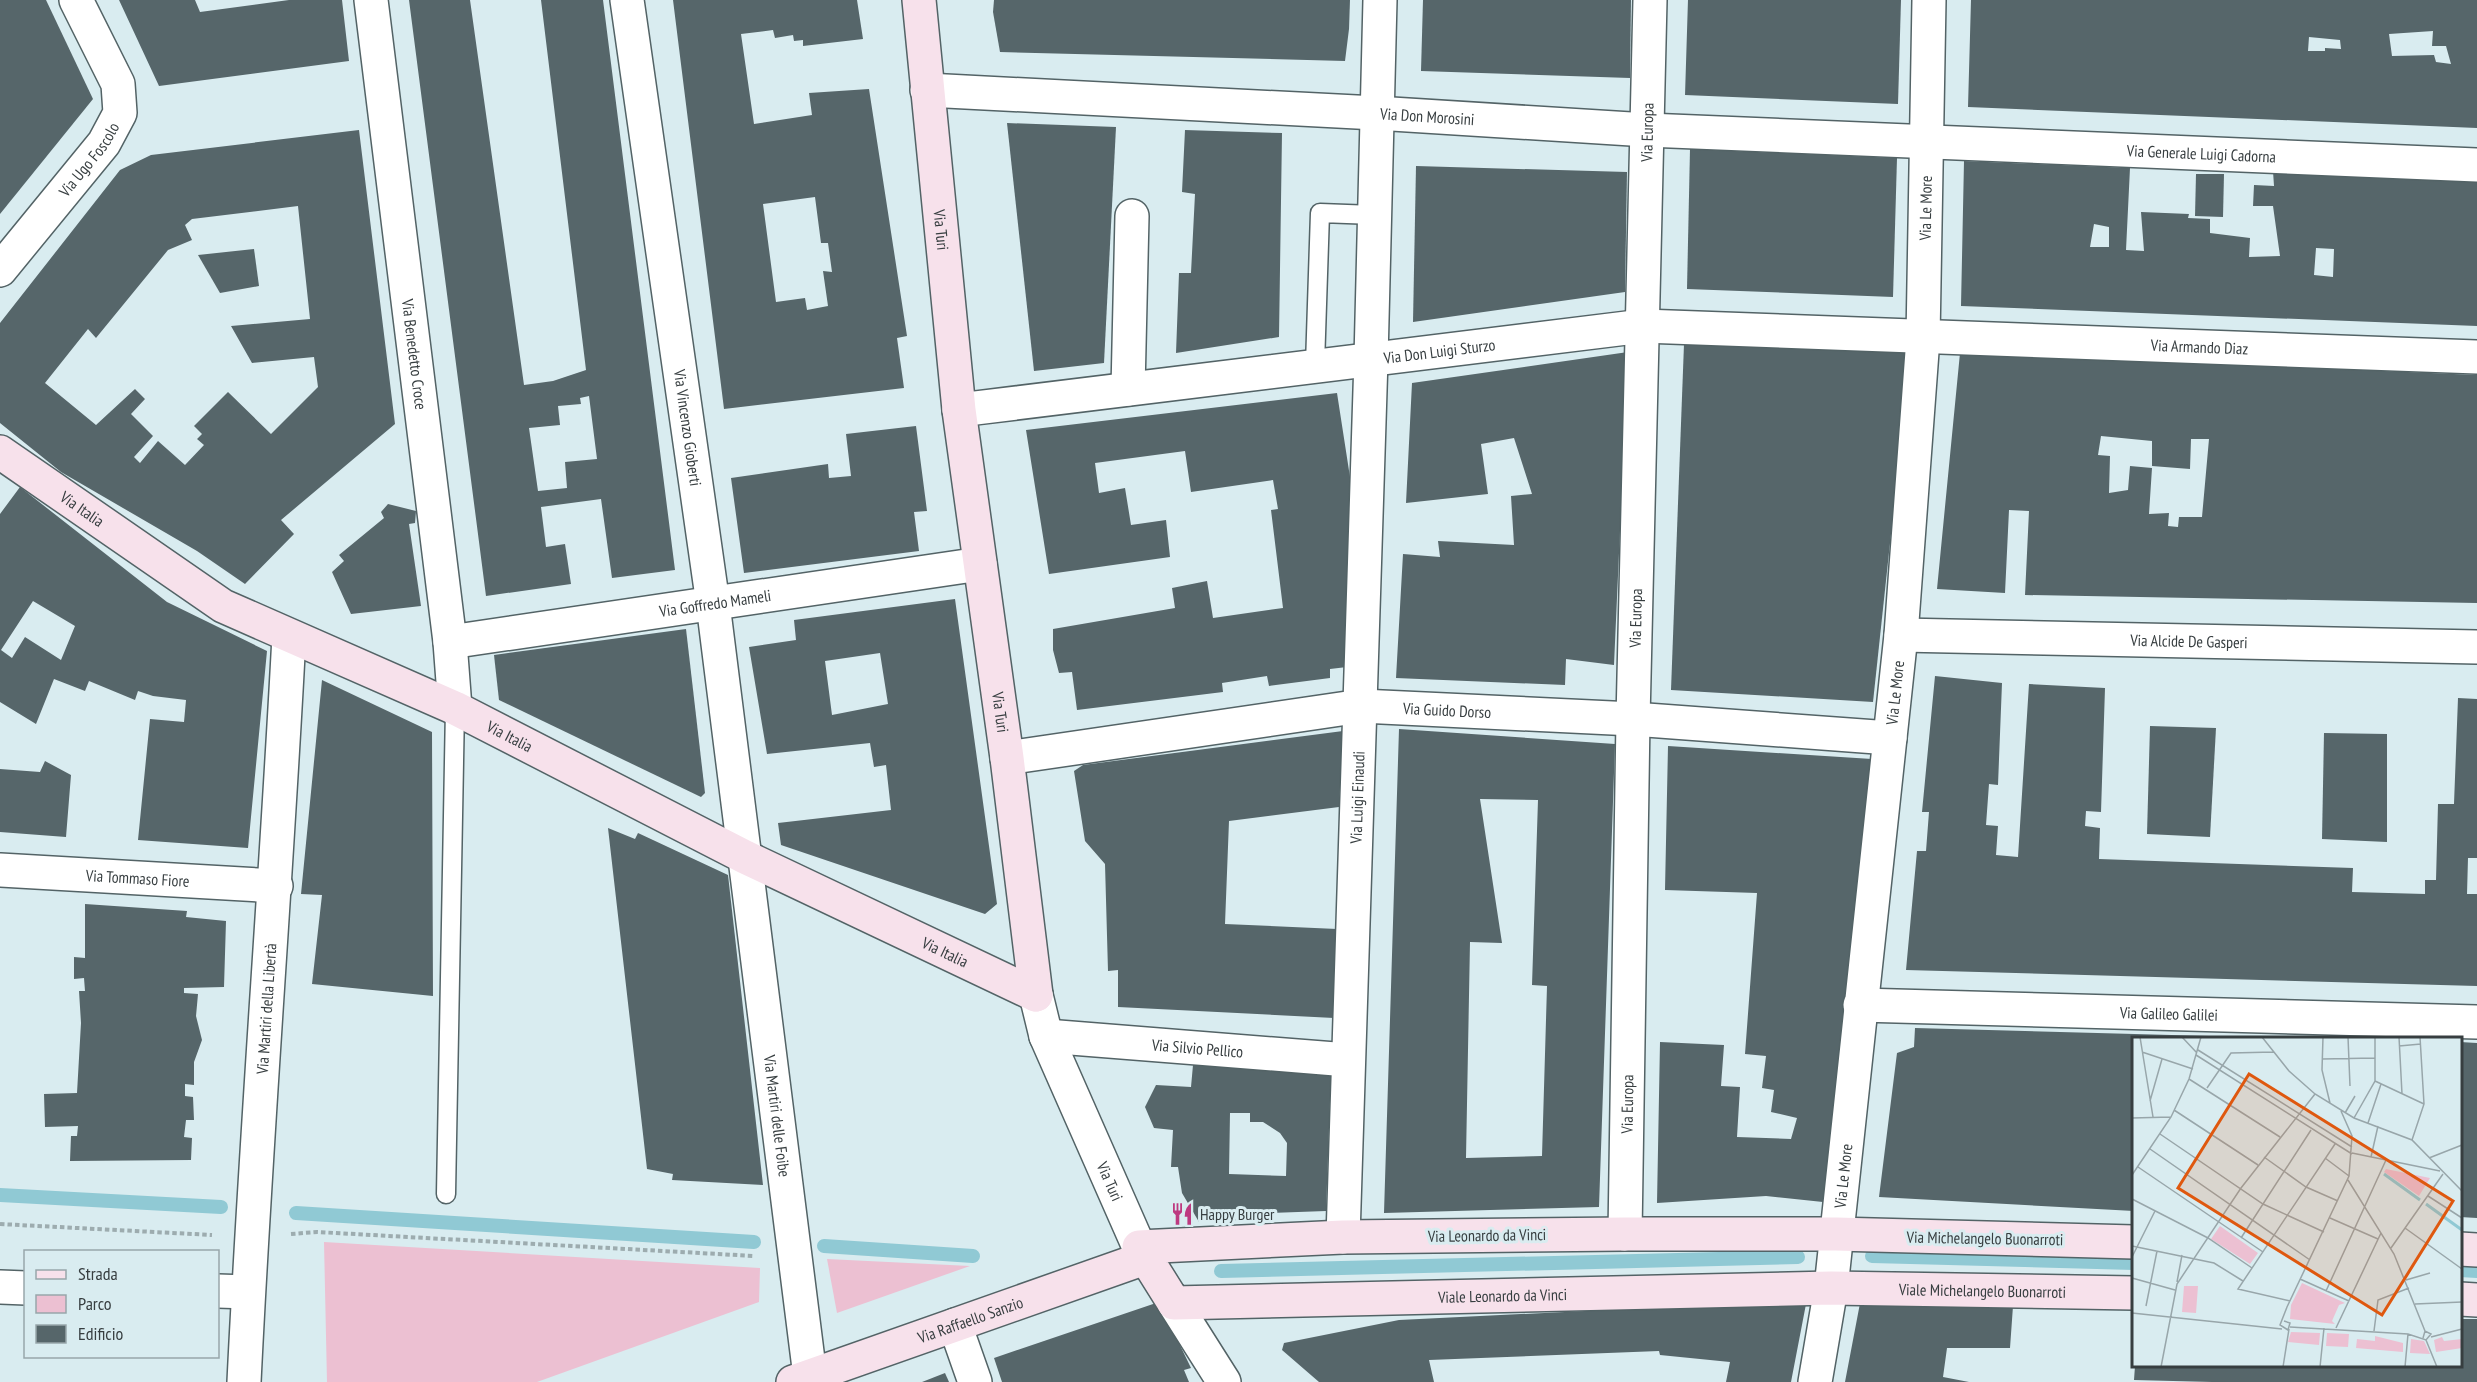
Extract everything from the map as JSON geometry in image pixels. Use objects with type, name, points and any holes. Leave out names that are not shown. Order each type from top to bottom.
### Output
[{"type":"street","name":"Via Ugo Foscolo","points":[[0,270],[104,143],[120,113],[118,84],[76,0]]},
{"type":"street","name":"Via Benedetto Croce","points":[[371,0],[450,642],[455,708]]},
{"type":"street","name":"Via Vincenzo Gioberti","points":[[627,0],[713,604],[745,857]]},
{"type":"street","name":"Via Turi","points":[[919,0],[959,411],[1007,758],[1036,995],[1046,1036],[1142,1252],[1224,1382]]},
{"type":"street","name":"Via Luigi Einaudi","points":[[1343,1237],[1361,706],[1380,0]]},
{"type":"street","name":"Via Europa","points":[[1624,1234],[1633,719],[1650,0]]},
{"type":"street","name":"Via Le More","points":[[1815,1382],[1831,1288],[1901,634],[1923,338],[1929,0]]},
{"type":"street","name":"Via Don Morosini","points":[[927,90],[1926,143]]},
{"type":"street","name":"Via Generale Luigi Cadorna","points":[[1926,143],[2477,165]]},
{"type":"street","points":[[1128,389],[1132,216]]},
{"type":"street","name":"Via Don Luigi Sturzo","points":[[959,411],[1642,326],[1923,338]]},
{"type":"street","name":"Via Armando Diaz","points":[[1923,338],[2477,357]]},
{"type":"street","name":"Via Italia","points":[[0,452],[223,606],[455,708],[745,857],[1036,995]]},
{"type":"street","name":"Via Goffredo Mameli","points":[[450,642],[980,564]]},
{"type":"street","name":"Via Alcide De Gasperi","points":[[1901,634],[2477,647]]},
{"type":"street","name":"Via Martiri della Libertà","points":[[244,1382],[233,1292],[251,1237],[276,886],[288,636]]},
{"type":"street","name":"Via Guido Dorso","points":[[1007,758],[1361,706],[1633,719],[1890,738]]},
{"type":"street","name":"Via Martiri delle Foibe","points":[[745,857],[795,1258],[801,1379]]},
{"type":"street","name":"Via Tommaso Fiore","points":[[0,870],[276,886]]},
{"type":"street","name":"Via Galileo Galilei","points":[[1860,1005],[2477,1022]]},
{"type":"street","name":"Via Silvio Pellico","points":[[1046,1036],[1348,1060]]},
{"type":"street","name":"Via Leonardo da Vinci","points":[[1142,1252],[1343,1237],[1836,1234]]},
{"type":"street","name":"Via Michelangelo Buonarroti","points":[[1836,1234],[2132,1242]]},
{"type":"street","name":"Via Raffaello Sanzio","points":[[801,1379],[955,1325],[1142,1252]]},
{"type":"street","points":[[0,1287],[24,1288]]},
{"type":"street","name":"Viale Michelangelo Buonarroti","points":[[1831,1288],[2132,1293]]},
{"type":"street","name":"Viale Leonardo da Vinci","points":[[1174,1303],[1831,1288]]},
{"type":"street","points":[[2462,1299],[2477,1300]]},
{"type":"street","points":[[955,1325],[975,1382]]},
{"type":"lane","points":[[1315,365],[1320,213],[1374,215]]},
{"type":"lane","points":[[446,1194],[455,708]]},
{"type":"path","points":[[0,1224],[251,1237],[317,1232],[795,1258]]},
{"type":"green space","points":[[324,1242],[760,1268],[759,1302],[537,1382],[327,1382]]},
{"type":"green space","points":[[827,1259],[970,1266],[837,1313]]},
{"type":"building","points":[[0,0],[46,0],[93,99],[0,214]]},
{"type":"building","points":[[119,0],[195,0],[200,12],[289,0],[342,0],[349,61],[159,86]]},
{"type":"building","points":[[409,0],[470,0],[524,385],[553,381],[586,370],[541,0],[603,0],[675,570],[612,578],[601,499],[541,507],[546,547],[565,544],[571,584],[486,596]],"holes":[[[589,396],[597,459],[565,462],[567,488],[538,491],[529,428],[560,425],[558,406],[581,404],[580,398]]]},
{"type":"building","points":[[673,0],[857,0],[863,39],[803,46],[803,40],[794,41],[793,35],[775,38],[773,30],[741,34],[754,124],[812,115],[809,93],[869,89],[907,336],[897,338],[904,388],[724,409]],"holes":[[[815,197],[821,243],[828,243],[832,272],[823,271],[828,306],[807,310],[805,298],[776,302],[763,204]]]},
{"type":"building","points":[[994,0],[1350,0],[1345,61],[1000,52],[993,12]]},
{"type":"building","points":[[1423,0],[1631,0],[1630,78],[1421,71]]},
{"type":"building","points":[[1688,0],[1901,0],[1898,104],[1685,95]]},
{"type":"building","points":[[1971,0],[2477,0],[2477,128],[1968,107]],"holes":[[[2433,31],[2432,46],[2446,46],[2451,64],[2436,62],[2434,55],[2392,56],[2389,34]],[[2309,37],[2340,40],[2341,49],[2325,48],[2325,51],[2308,51]]]},
{"type":"building","points":[[1007,123],[1116,127],[1104,363],[1034,371]]},
{"type":"building","points":[[359,130],[395,424],[281,520],[294,534],[245,584],[197,551],[61,472],[0,423],[0,323],[120,170],[151,155]],"holes":[[[298,206],[310,319],[231,326],[252,363],[314,357],[318,387],[271,434],[228,392],[194,426],[202,434],[197,439],[204,445],[185,465],[158,441],[140,463],[134,457],[153,436],[131,414],[145,399],[135,389],[96,425],[45,383],[88,329],[96,338],[168,250],[192,240],[185,225],[192,219]]]},
{"type":"building","points":[[1185,130],[1282,133],[1279,337],[1176,353],[1179,273],[1191,273],[1195,194],[1182,192]]},
{"type":"building","points":[[1690,149],[1897,158],[1893,297],[1687,289]]},
{"type":"building","points":[[1964,161],[2130,168],[2126,250],[2144,251],[2141,212],[2189,214],[2188,218],[2210,219],[2210,233],[2250,238],[2249,257],[2280,256],[2273,206],[2253,206],[2254,185],[2274,186],[2273,171],[2477,182],[2477,326],[1961,306]],"holes":[[[2094,224],[2109,227],[2109,247],[2090,247]],[[2316,248],[2334,249],[2333,277],[2314,275]]]},
{"type":"building","points":[[1416,166],[1627,172],[1625,292],[1413,322]]},
{"type":"building","points":[[2196,174],[2224,174],[2223,217],[2195,216]]},
{"type":"building","points":[[254,249],[259,286],[220,293],[198,255]]},
{"type":"building","points":[[1684,344],[1911,347],[1873,702],[1671,690]]},
{"type":"building","points":[[1628,352],[1614,665],[1566,659],[1565,685],[1396,678],[1403,554],[1440,557],[1438,541],[1514,545],[1511,496],[1532,494],[1514,438],[1481,444],[1488,494],[1406,503],[1412,383]]},
{"type":"building","points":[[1960,353],[2477,375],[2477,603],[2025,595],[2029,511],[2009,510],[2005,593],[1937,589]],"holes":[[[2101,436],[2152,441],[2152,466],[2190,469],[2191,439],[2209,439],[2202,517],[2179,517],[2178,527],[2168,526],[2169,513],[2149,514],[2152,468],[2130,466],[2128,490],[2109,493],[2110,456],[2098,455]]]},
{"type":"building","points":[[1337,393],[1354,503],[1347,667],[1330,669],[1330,678],[1269,686],[1267,676],[1222,683],[1223,692],[1077,710],[1072,672],[1059,673],[1053,650],[1053,629],[1175,608],[1172,588],[1207,581],[1213,618],[1283,608],[1271,510],[1278,509],[1273,480],[1191,492],[1185,451],[1095,463],[1099,493],[1125,488],[1131,525],[1166,520],[1170,557],[1049,574],[1026,430]]},
{"type":"building","points":[[916,426],[927,511],[914,512],[919,551],[744,573],[731,478],[828,464],[829,478],[851,476],[846,434]]},
{"type":"building","points":[[20,487],[167,602],[267,651],[248,848],[138,840],[150,719],[184,722],[186,700],[153,696],[138,691],[135,700],[89,681],[85,691],[54,679],[36,724],[0,702],[0,514]],"holes":[[[33,601],[75,626],[61,660],[25,637],[12,658],[1,650]]]},
{"type":"building","points":[[388,504],[416,511],[415,523],[409,524],[421,606],[351,614],[332,572],[344,561],[339,555],[384,518],[381,512]]},
{"type":"building","points":[[955,599],[997,904],[985,914],[781,845],[778,823],[891,810],[886,765],[874,767],[870,743],[767,754],[749,647],[796,640],[794,620]],"holes":[[[880,653],[888,704],[832,715],[825,661]]]},
{"type":"building","points":[[686,629],[705,793],[701,797],[499,700],[494,655]]},
{"type":"building","points":[[1935,676],[2002,683],[1998,785],[1989,784],[1986,825],[1998,826],[1996,855],[2018,857],[2029,684],[2105,688],[2101,812],[2086,811],[2085,826],[2100,828],[2099,859],[2353,868],[2352,892],[2425,894],[2425,880],[2436,880],[2438,804],[2454,804],[2458,698],[2477,699],[2477,858],[2468,858],[2467,894],[2477,894],[2477,986],[1906,970],[1917,851],[1926,851],[1929,812],[1922,812]]},
{"type":"building","points":[[322,680],[432,732],[433,996],[312,984],[322,895],[301,894]]},
{"type":"building","points":[[2150,726],[2216,728],[2210,837],[2147,834]]},
{"type":"building","points":[[1399,729],[1615,744],[1599,1207],[1384,1213]],"holes":[[[1480,799],[1538,800],[1532,985],[1547,986],[1542,1156],[1466,1158],[1470,942],[1502,943]]]},
{"type":"building","points":[[1343,731],[1339,807],[1229,821],[1225,924],[1337,929],[1334,1018],[1118,1007],[1118,970],[1108,971],[1105,864],[1085,841],[1074,771],[1083,765]]},
{"type":"building","points":[[2324,733],[2387,734],[2387,842],[2322,839]]},
{"type":"building","points":[[1668,746],[1872,759],[1823,1202],[1766,1196],[1657,1203],[1660,1042],[1724,1045],[1721,1086],[1740,1087],[1737,1137],[1791,1139],[1797,1118],[1771,1112],[1774,1090],[1762,1088],[1766,1056],[1745,1054],[1757,893],[1665,890]]},
{"type":"building","points":[[45,761],[71,775],[66,837],[0,832],[0,769],[40,772]]},
{"type":"building","points":[[608,828],[635,839],[638,833],[728,875],[763,1185],[672,1180],[673,1174],[647,1169]]},
{"type":"building","points":[[85,904],[187,911],[186,917],[226,921],[224,987],[184,988],[184,993],[198,994],[196,1016],[202,1040],[194,1062],[194,1085],[185,1084],[185,1096],[193,1097],[194,1120],[186,1120],[184,1137],[192,1138],[191,1160],[70,1161],[71,1136],[77,1136],[78,1126],[45,1127],[44,1094],[77,1093],[81,1023],[79,991],[85,991],[84,978],[74,979],[74,957],[85,958]]},
{"type":"building","points":[[1915,1028],[2246,1037],[2132,1037],[2132,1211],[1879,1197],[1897,1053],[1914,1047]]},
{"type":"building","points":[[2462,1042],[2477,1043],[2477,1218],[2462,1217]]},
{"type":"building","points":[[1193,1065],[1331,1073],[1326,1211],[1239,1214],[1240,1220],[1199,1222],[1182,1193],[1178,1167],[1171,1167],[1173,1130],[1154,1128],[1145,1107],[1156,1085],[1191,1087]],"holes":[[[1230,1113],[1250,1113],[1250,1122],[1263,1122],[1280,1133],[1287,1143],[1286,1176],[1229,1174]]]},
{"type":"building","points":[[1861,1298],[2013,1306],[2010,1348],[1947,1348],[1943,1377],[1969,1382],[1845,1382]]},
{"type":"building","points":[[1159,1302],[1191,1368],[1184,1370],[1189,1382],[1002,1382],[994,1358]]},
{"type":"building","points":[[1806,1304],[1791,1382],[1726,1382],[1730,1362],[1660,1355],[1659,1351],[1429,1360],[1434,1382],[1319,1382],[1282,1350],[1284,1343],[1399,1320],[1707,1305]]},
{"type":"building","points":[[2462,1319],[2477,1319],[2477,1382],[2134,1380],[2135,1367],[2462,1367]]},
{"type":"building","points":[[945,1373],[949,1382],[922,1382]]},
{"type":"waterway","points":[[0,1195],[221,1207]]},
{"type":"waterway","points":[[296,1213],[754,1242]]},
{"type":"waterway","points":[[824,1246],[973,1256]]},
{"type":"waterway","points":[[1872,1256],[2132,1263]]},
{"type":"waterway","points":[[1221,1271],[1798,1257]]},
{"type":"waterway","points":[[2462,1270],[2477,1271]]},
{"type":"place","name":"Happy Burger","points":[[1182,1214]]}]
